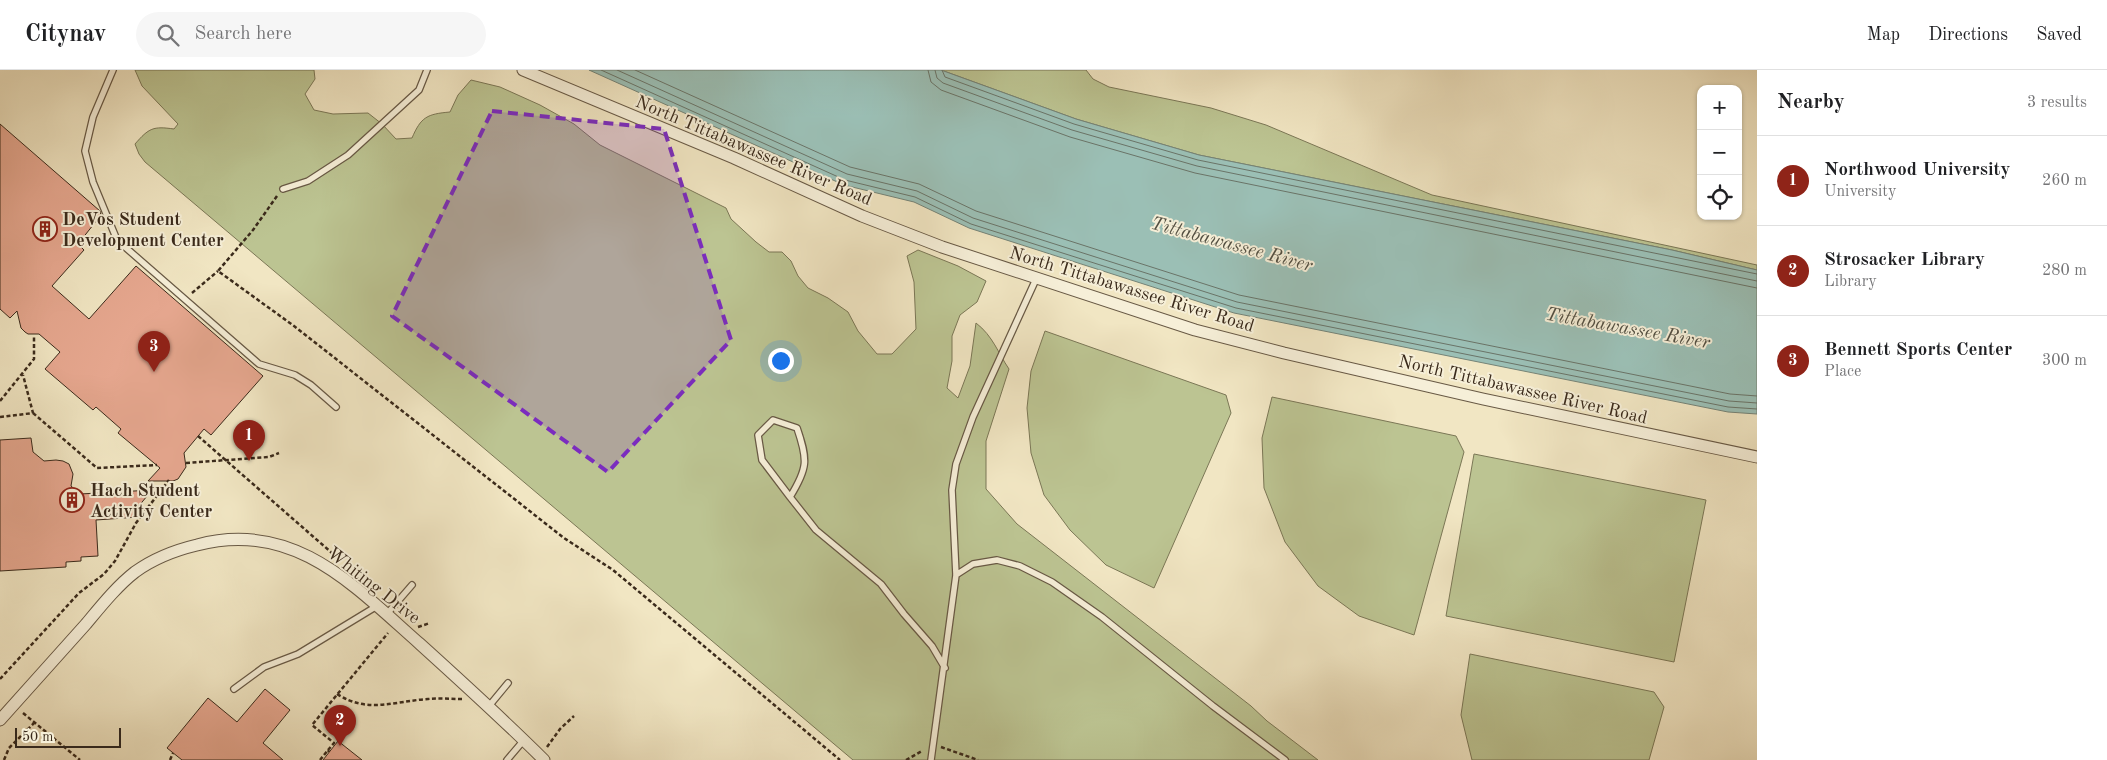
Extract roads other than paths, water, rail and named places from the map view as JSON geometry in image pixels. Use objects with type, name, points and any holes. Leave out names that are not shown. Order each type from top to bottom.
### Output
[{"type":"street","name":"North Tittabawassee River Road","points":[[523,70],[734,158],[862,216],[942,247],[1037,277],[1111,304],[1195,330],[1284,353],[1521,407],[1757,457]]},
{"type":"street","name":"Whiting Drive","points":[[0,720],[112,594],[136,572],[174,551],[211,541],[239,539],[266,541],[301,552],[333,570],[377,606],[489,706],[544,760]]},
{"type":"lane","points":[[113,70],[93,117],[85,151],[93,182],[118,240],[259,364],[295,375],[311,385],[336,407]]},
{"type":"lane","points":[[283,189],[308,181],[348,155],[420,90],[427,70]]},
{"type":"lane","points":[[931,760],[945,668],[956,575],[952,490],[956,464],[973,417],[1037,277]]},
{"type":"lane","points":[[790,497],[802,478],[805,452],[797,428],[773,420],[758,435],[762,460],[790,497],[816,530],[881,584],[932,646],[945,668]]},
{"type":"lane","points":[[956,575],[973,564],[997,560],[1020,566],[1052,582],[1102,617],[1213,706],[1285,760]]},
{"type":"lane","points":[[386,615],[412,585]]},
{"type":"lane","points":[[234,689],[264,667],[298,654],[377,606]]},
{"type":"lane","points":[[489,706],[508,683]]},
{"type":"lane","points":[[507,760],[524,740]]},
{"type":"water","name":"Tittabawassee River","points":[[589,70],[941,70],[1076,119],[1199,155],[1672,250],[1757,270],[1757,414],[1728,412],[1234,313],[969,228],[914,202],[844,185]]},
{"type":"place","name":"DeVos Student Development Center","points":[[45,229]]},
{"type":"place","name":"Bennett Sports Center","points":[[154,372]]},
{"type":"place","name":"Northwood University","points":[[249,461]]},
{"type":"place","name":"Hach Student Activity Center","points":[[72,500]]},
{"type":"place","name":"Strosacker Library","points":[[340,746]]}]
